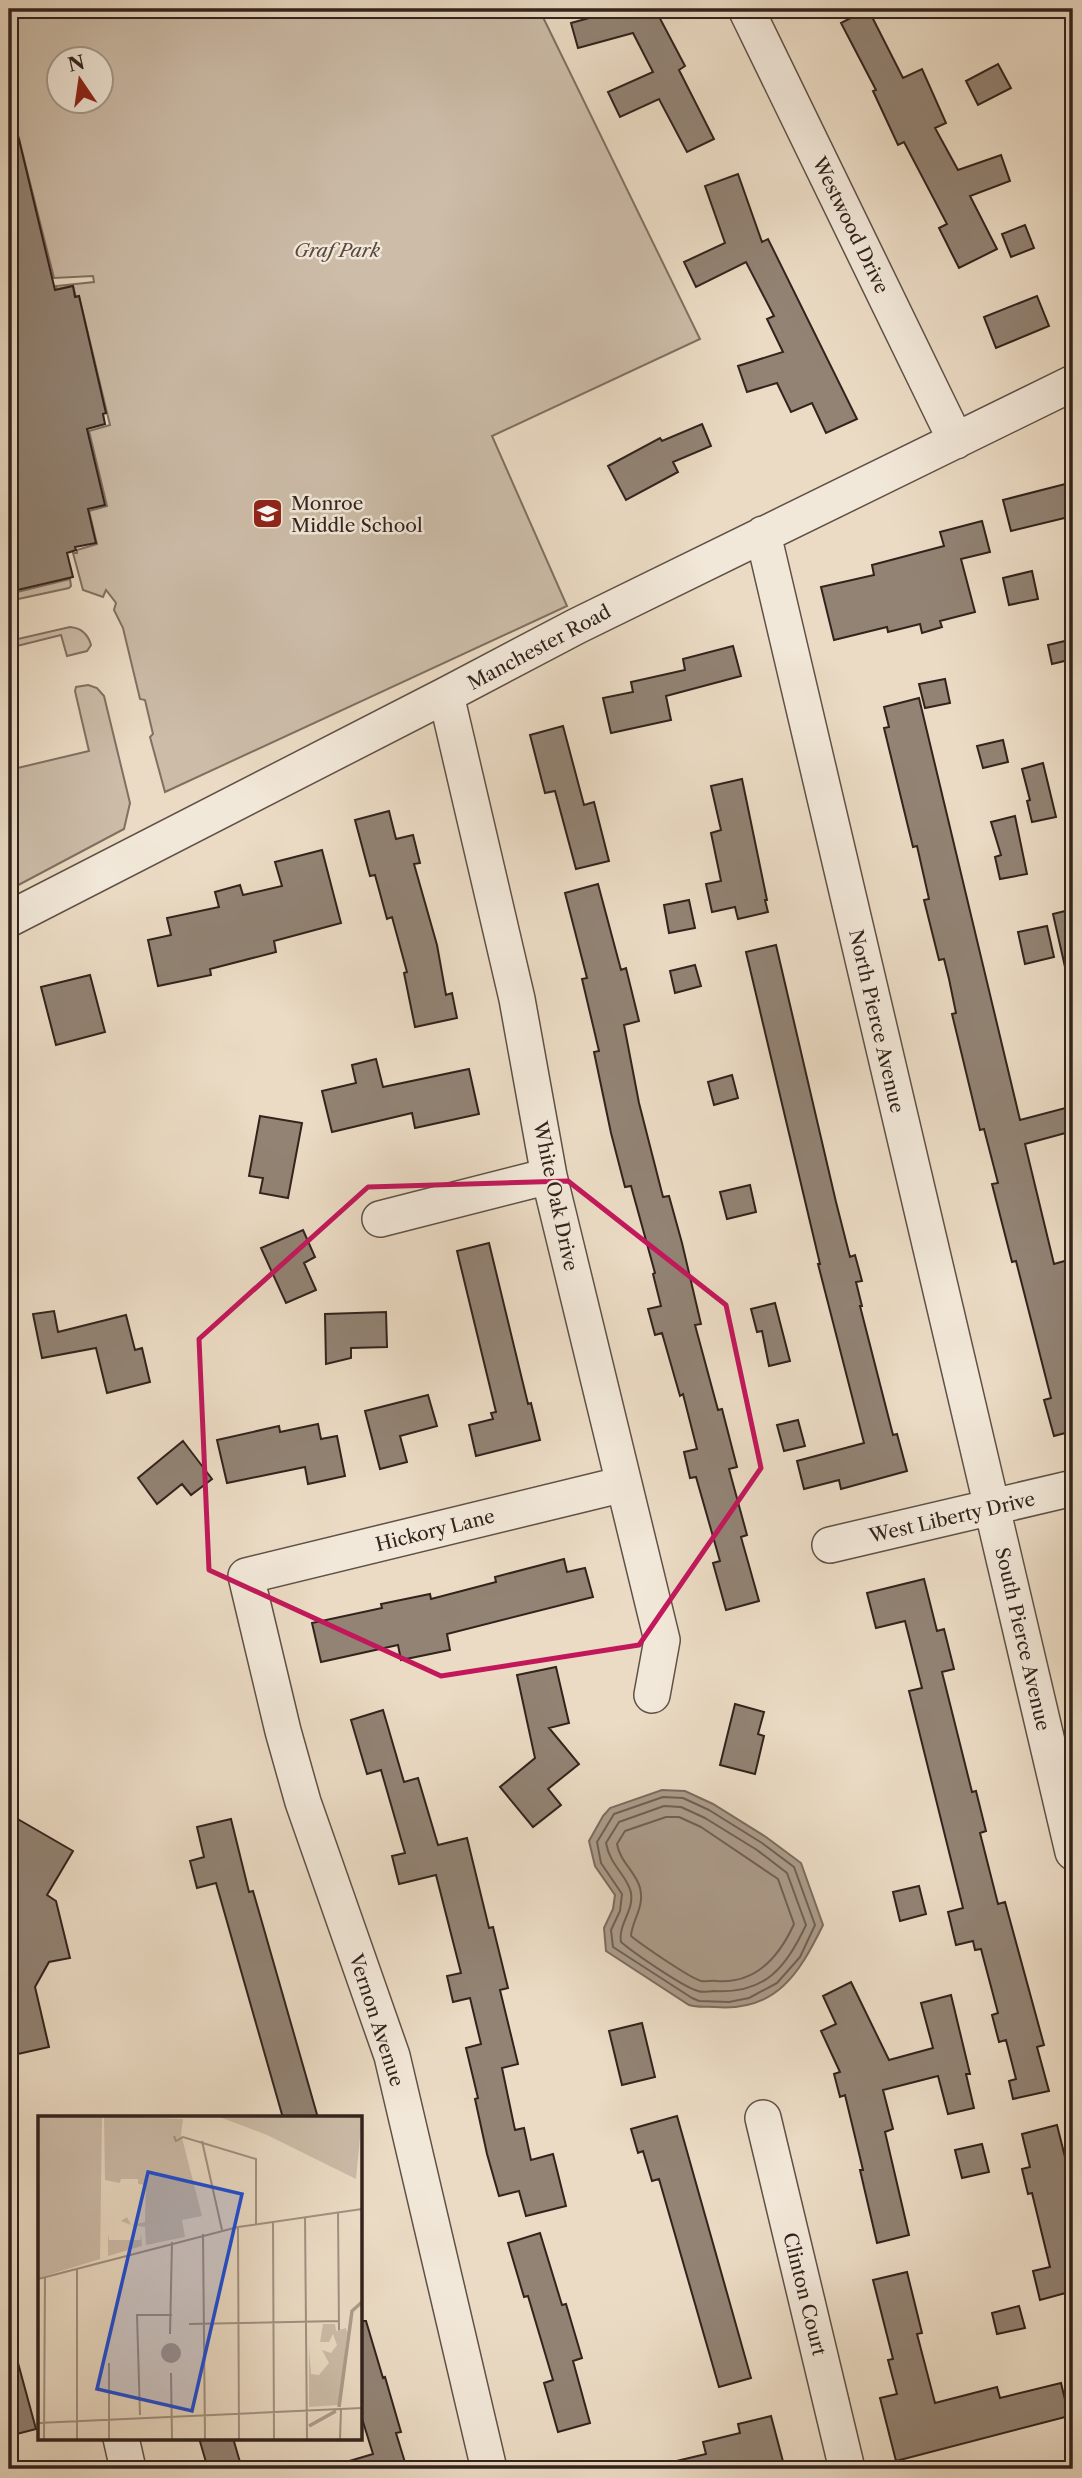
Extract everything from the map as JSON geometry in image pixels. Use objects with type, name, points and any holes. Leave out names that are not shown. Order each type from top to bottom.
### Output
[{"type":"street","name":"Westwood Drive","points":[[746,9],[956,441]]},
{"type":"street","name":"Manchester Road","points":[[9,919],[577,626],[1073,383]]},
{"type":"street","name":"North Pierce Avenue","points":[[762,534],[992,1508]]},
{"type":"street","name":"White Oak Drive","points":[[446,695],[517,999],[549,1177],[662,1640],[652,1695]]},
{"type":"street","points":[[380,1219],[549,1177]]},
{"type":"street","name":"Hickory Lane","points":[[247,1576],[624,1484]]},
{"type":"street","name":"West Liberty Drive","points":[[830,1545],[1073,1488]]},
{"type":"street","name":"South Pierce Avenue","points":[[992,1508],[1073,1852]]},
{"type":"street","name":"Vernon Avenue","points":[[247,1576],[283,1731],[303,1802],[392,2056],[489,2469]]},
{"type":"street","name":"Clinton Court","points":[[763,2118],[847,2469]]},
{"type":"street","points":[[121,2440],[128,2469]]},
{"type":"highlighted area","points":[[568,1181],[726,1305],[761,1468],[639,1645],[441,1676],[209,1570],[199,1339],[368,1187]]},
{"type":"green space","name":"Graf Park","points":[[9,9],[539,9],[700,339],[492,436],[567,606],[165,792],[150,737],[153,734],[145,700],[140,699],[123,628],[114,610],[116,603],[106,590],[103,597],[83,590],[73,553],[97,544],[89,511],[107,506],[89,431],[110,425],[79,296],[76,297],[73,286],[57,289],[56,286],[94,282],[93,276],[54,278],[19,139],[9,141]]},
{"type":"green space","points":[[70,579],[69,588],[9,601],[9,594]]},
{"type":"green space","points":[[70,627],[81,630],[86,635],[91,645],[87,651],[67,656],[61,635],[9,648],[9,641]]},
{"type":"green space","points":[[88,685],[97,688],[104,696],[130,803],[124,829],[9,890],[9,770],[89,751],[75,691],[76,687]]},
{"type":"water","points":[[662,1790],[685,1791],[713,1804],[766,1837],[801,1863],[823,1925],[794,1974],[770,1996],[736,2007],[689,2005],[606,1951],[604,1928],[613,1909],[615,1895],[595,1866],[589,1841],[610,1808]]},
{"type":"building","points":[[622,9],[655,9],[685,66],[679,70],[714,139],[687,152],[659,99],[620,117],[608,92],[653,72],[633,33],[578,48],[571,23]]},
{"type":"building","points":[[868,9],[903,78],[922,69],[946,123],[935,128],[958,170],[1001,155],[1010,181],[970,196],[997,249],[959,268],[939,228],[947,224],[904,142],[898,145],[873,91],[876,90],[841,23]]},
{"type":"building","points":[[998,64],[1011,88],[978,105],[966,81]]},
{"type":"building","points":[[16,127],[55,290],[73,286],[75,297],[79,296],[106,413],[103,414],[105,424],[87,429],[105,505],[88,509],[96,543],[75,547],[76,550],[67,553],[73,577],[9,592],[9,128]]},
{"type":"building","points":[[738,174],[762,242],[768,239],[857,419],[826,433],[812,403],[791,412],[777,383],[747,392],[738,366],[783,352],[767,319],[774,316],[746,262],[696,287],[684,262],[725,243],[705,186]]},
{"type":"building","points":[[1025,225],[1034,248],[1011,257],[1002,234]]},
{"type":"building","points":[[1037,296],[1049,326],[996,348],[984,317]]},
{"type":"building","points":[[702,424],[711,446],[673,462],[678,472],[626,500],[608,466],[660,438],[662,441]]},
{"type":"building","points":[[1073,482],[1073,516],[1011,531],[1003,500]]},
{"type":"building","points":[[982,521],[990,552],[961,559],[975,612],[940,621],[942,627],[922,633],[920,624],[888,632],[887,627],[834,640],[821,587],[874,575],[872,565],[944,546],[940,532]]},
{"type":"building","points":[[1032,571],[1038,599],[1009,605],[1003,578]]},
{"type":"building","points":[[1073,639],[1073,659],[1052,664],[1048,645]]},
{"type":"building","points":[[733,646],[741,676],[666,696],[671,720],[611,733],[603,698],[633,692],[631,682],[685,670],[683,659]]},
{"type":"building","points":[[945,679],[950,703],[925,708],[919,684]]},
{"type":"building","points":[[919,698],[1020,1120],[1073,1106],[1073,1131],[1025,1144],[1054,1264],[1068,1260],[1073,1281],[1073,1431],[1054,1436],[1044,1400],[1051,1398],[1016,1261],[1012,1262],[992,1184],[998,1183],[984,1129],[980,1130],[952,1014],[956,1013],[949,979],[944,959],[939,960],[924,900],[929,899],[917,846],[913,847],[884,728],[889,727],[884,707]]},
{"type":"building","points":[[563,726],[584,805],[594,802],[609,861],[576,869],[555,791],[545,793],[530,735]]},
{"type":"building","points":[[1003,740],[1008,762],[983,768],[977,746]]},
{"type":"building","points":[[1043,763],[1056,817],[1032,822],[1027,801],[1030,800],[1022,769]]},
{"type":"building","points":[[742,779],[768,912],[738,919],[735,907],[712,912],[706,884],[721,881],[711,833],[721,830],[711,786]]},
{"type":"building","points":[[389,811],[396,839],[413,835],[420,863],[414,864],[437,945],[446,995],[452,993],[457,1018],[415,1027],[404,973],[407,972],[392,917],[387,919],[375,875],[370,876],[355,820]]},
{"type":"building","points":[[1015,816],[1027,874],[1000,879],[995,857],[1001,855],[991,822]]},
{"type":"building","points":[[322,850],[341,923],[274,941],[276,952],[210,969],[211,975],[158,986],[148,940],[171,935],[167,918],[219,907],[215,892],[240,885],[243,895],[282,886],[275,862]]},
{"type":"building","points":[[598,884],[621,970],[626,968],[639,1021],[624,1025],[639,1103],[663,1197],[669,1196],[682,1243],[701,1324],[695,1325],[737,1467],[729,1469],[747,1535],[741,1537],[759,1601],[726,1610],[713,1563],[720,1561],[696,1477],[690,1478],[684,1452],[697,1449],[683,1394],[680,1396],[662,1333],[655,1335],[648,1309],[661,1306],[653,1274],[655,1273],[631,1186],[625,1187],[611,1133],[594,1052],[599,1051],[582,979],[587,978],[565,893]]},
{"type":"building","points":[[689,900],[695,928],[669,933],[664,905]]},
{"type":"building","points":[[1073,909],[1073,966],[1065,967],[1053,914]]},
{"type":"building","points":[[1047,926],[1054,957],[1025,964],[1018,932]]},
{"type":"building","points":[[776,945],[850,1257],[855,1255],[862,1281],[856,1282],[860,1306],[893,1435],[897,1434],[907,1471],[841,1489],[839,1480],[804,1489],[797,1461],[864,1443],[818,1264],[746,952]]},
{"type":"building","points":[[695,965],[701,986],[675,993],[670,971]]},
{"type":"building","points":[[90,975],[105,1032],[56,1045],[41,987]]},
{"type":"building","points":[[376,1059],[383,1087],[469,1069],[479,1114],[415,1128],[412,1113],[332,1132],[322,1091],[356,1083],[352,1065]]},
{"type":"building","points":[[732,1075],[738,1098],[714,1105],[708,1082]]},
{"type":"building","points":[[260,1116],[302,1123],[288,1198],[260,1193],[263,1178],[249,1176]]},
{"type":"building","points":[[750,1185],[756,1212],[727,1219],[720,1192]]},
{"type":"building","points":[[303,1230],[315,1257],[304,1263],[316,1290],[286,1303],[261,1248]]},
{"type":"building","points":[[489,1243],[528,1404],[531,1403],[540,1440],[476,1456],[469,1425],[493,1419],[491,1413],[496,1412],[457,1251]]},
{"type":"building","points":[[775,1303],[790,1361],[769,1366],[762,1331],[757,1332],[751,1309]]},
{"type":"building","points":[[54,1311],[58,1332],[126,1315],[135,1350],[142,1348],[150,1382],[107,1393],[96,1348],[42,1358],[33,1314]]},
{"type":"building","points":[[386,1312],[387,1347],[351,1348],[351,1358],[326,1364],[325,1314]]},
{"type":"building","points":[[428,1395],[437,1426],[400,1436],[407,1462],[380,1469],[365,1411]]},
{"type":"building","points":[[798,1420],[805,1446],[784,1451],[777,1425]]},
{"type":"building","points":[[318,1424],[321,1439],[337,1436],[345,1476],[308,1484],[305,1467],[227,1483],[217,1440],[279,1426],[280,1432]]},
{"type":"building","points":[[183,1441],[212,1479],[191,1495],[182,1484],[157,1504],[138,1478]]},
{"type":"building","points":[[564,1559],[567,1572],[585,1568],[593,1597],[447,1634],[450,1650],[401,1660],[398,1645],[321,1662],[312,1623],[382,1608],[381,1604],[430,1594],[431,1599],[496,1582],[495,1577]]},
{"type":"building","points":[[924,1579],[937,1631],[944,1629],[954,1669],[942,1672],[972,1792],[976,1791],[986,1831],[980,1833],[998,1904],[1005,1902],[1044,2045],[1037,2047],[1049,2091],[1013,2099],[1009,2081],[1016,2079],[1006,2040],[999,2042],[992,2015],[998,2013],[981,1949],[975,1950],[973,1941],[956,1945],[948,1912],[963,1908],[909,1691],[922,1688],[905,1621],[876,1628],[867,1593]]},
{"type":"building","points":[[556,1667],[569,1723],[549,1728],[579,1764],[548,1789],[561,1805],[533,1827],[500,1787],[535,1758],[517,1675]]},
{"type":"building","points":[[735,1704],[764,1712],[758,1734],[764,1736],[755,1774],[720,1765]]},
{"type":"building","points":[[383,1710],[404,1782],[418,1778],[438,1845],[467,1838],[489,1928],[493,1927],[508,1988],[500,1990],[518,2064],[502,2068],[515,2130],[524,2128],[531,2160],[553,2154],[566,2206],[526,2216],[519,2191],[499,2196],[487,2154],[466,2048],[481,2044],[470,1998],[453,2002],[447,1976],[461,1973],[436,1875],[399,1884],[392,1856],[405,1853],[381,1770],[367,1774],[351,1720]]},
{"type":"building","points":[[9,1814],[73,1851],[47,1895],[56,1901],[70,1958],[49,1962],[35,1987],[49,2047],[9,2056]]},
{"type":"building","points":[[231,1819],[249,1892],[253,1891],[317,2116],[282,2116],[216,1883],[197,1888],[190,1861],[204,1857],[197,1827]]},
{"type":"building","points":[[919,1886],[926,1914],[900,1921],[893,1892]]},
{"type":"building","points":[[851,1982],[889,2060],[933,2048],[921,2003],[951,1995],[970,2074],[966,2074],[974,2108],[948,2114],[938,2076],[883,2090],[893,2129],[885,2132],[909,2235],[877,2243],[845,2095],[840,2097],[834,2074],[840,2072],[821,2031],[836,2024],[823,1996]]},
{"type":"building","points":[[642,2023],[655,2077],[622,2085],[609,2031]]},
{"type":"building","points":[[677,2116],[751,2378],[719,2387],[659,2179],[652,2181],[643,2151],[638,2153],[631,2129]]},
{"type":"building","points":[[1057,2125],[1073,2189],[1073,2291],[1040,2300],[1033,2271],[1050,2267],[1032,2193],[1028,2194],[1022,2169],[1030,2167],[1022,2134]]},
{"type":"building","points":[[982,2144],[989,2172],[962,2178],[955,2150]]},
{"type":"building","points":[[540,2233],[582,2358],[573,2361],[590,2423],[558,2432],[544,2383],[553,2380],[528,2296],[524,2297],[508,2243]]},
{"type":"building","points":[[907,2272],[922,2333],[917,2334],[935,2403],[997,2387],[1000,2398],[1061,2383],[1069,2416],[896,2461],[880,2398],[897,2394],[888,2360],[893,2359],[873,2280]]},
{"type":"building","points":[[1019,2306],[1025,2328],[997,2334],[992,2313]]},
{"type":"building","points":[[362,2321],[366,2321],[383,2378],[385,2377],[401,2432],[396,2433],[407,2469],[339,2469],[339,2464],[373,2454],[362,2418]]},
{"type":"building","points":[[15,2352],[36,2429],[9,2436],[9,2353]]},
{"type":"building","points":[[771,2416],[785,2469],[672,2469],[672,2462],[706,2454],[703,2442],[740,2433],[738,2424]]},
{"type":"building","points":[[200,2440],[234,2440],[242,2469],[208,2469]]},
{"type":"place","name":"Monroe Middle School","points":[[268,514]]}]
